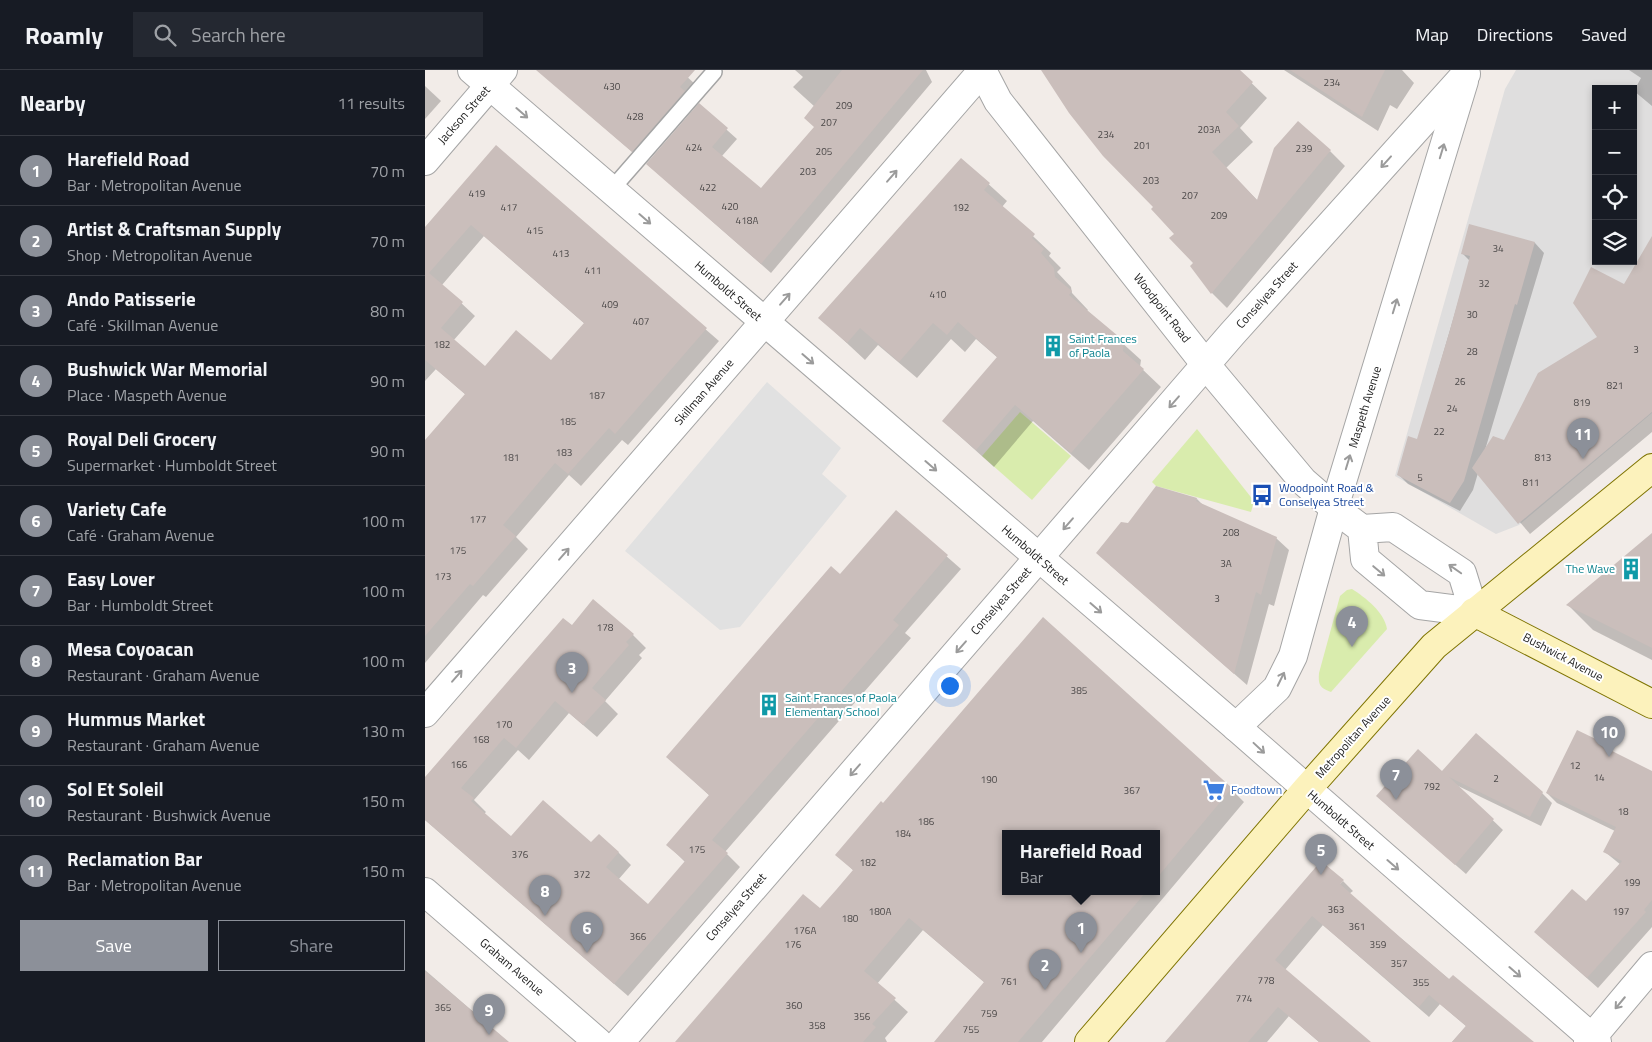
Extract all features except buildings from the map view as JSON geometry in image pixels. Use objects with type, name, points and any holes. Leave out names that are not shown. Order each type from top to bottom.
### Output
[{"type":"main road","name":"Metropolitan Avenue","points":[[1089,1042],[1306,790],[1434,646],[1652,468]]},
{"type":"main road","name":"Bushwick Avenue","points":[[1474,612],[1652,704]]},
{"type":"street","name":"Skillman Avenue","points":[[425,713],[982,70]]},
{"type":"street","name":"Woodpoint Road","points":[[982,70],[998,101],[1206,365],[1303,481],[1333,508],[1362,529]]},
{"type":"street","name":"Conselyea Street","points":[[620,1042],[1206,365],[1467,72]]},
{"type":"street","name":"Maspeth Avenue","points":[[1235,727],[1277,688],[1293,656],[1333,508],[1467,72]]},
{"type":"street","name":"Humboldt Street","points":[[488,75],[611,190],[1235,727],[1592,1041]]},
{"type":"street","name":"Jackson Street","points":[[425,161],[488,75]]},
{"type":"street","points":[[1393,527],[1462,573],[1474,612],[1420,605],[1365,559],[1362,529],[1393,527]]},
{"type":"street","name":"Graham Avenue","points":[[425,892],[599,1042]]},
{"type":"street","points":[[1592,1041],[1652,966]]},
{"type":"lane","points":[[611,190],[714,72]]},
{"type":"shaded area","points":[[1516,70],[1652,70],[1652,413],[1519,525],[1496,534],[1395,476],[1505,89]]},
{"type":"shaded area","points":[[767,382],[841,448],[822,474],[847,496],[740,627],[720,630],[625,551]]},
{"type":"green space","points":[[1020,412],[1071,456],[1032,500],[982,456]]},
{"type":"green space","points":[[1197,429],[1254,501],[1251,512],[1156,486],[1152,482]]},
{"type":"green space","points":[[1352,589],[1378,611],[1387,629],[1331,692],[1321,686],[1319,673],[1340,596],[1347,590]]},
{"type":"place","name":"Saint Frances of Paola","points":[[1053,346]]},
{"type":"place","name":"Reclamation Bar","points":[[1583,459]]},
{"type":"place","name":"Woodpoint Road & Conselyea Street","points":[[1262,495]]},
{"type":"place","name":"The Wave","points":[[1631,569]]},
{"type":"place","name":"Bushwick War Memorial","points":[[1352,647]]},
{"type":"place","name":"Ando Patisserie","points":[[572,693]]},
{"type":"place","name":"Saint Frances of Paola Elementary School","points":[[769,705]]},
{"type":"place","name":"Sol Et Soleil","points":[[1609,757]]},
{"type":"place","name":"Foodtown","points":[[1214,790]]},
{"type":"place","name":"Easy Lover","points":[[1396,800]]},
{"type":"place","name":"Royal Deli Grocery","points":[[1321,875]]},
{"type":"place","name":"Mesa Coyoacan","points":[[545,916]]},
{"type":"place","name":"Variety Cafe","points":[[587,953]]},
{"type":"place","name":"Harefield Road","points":[[1081,953]]},
{"type":"place","name":"Artist & Craftsman Supply","points":[[1045,990]]},
{"type":"place","name":"Hummus Market","points":[[489,1035]]}]
